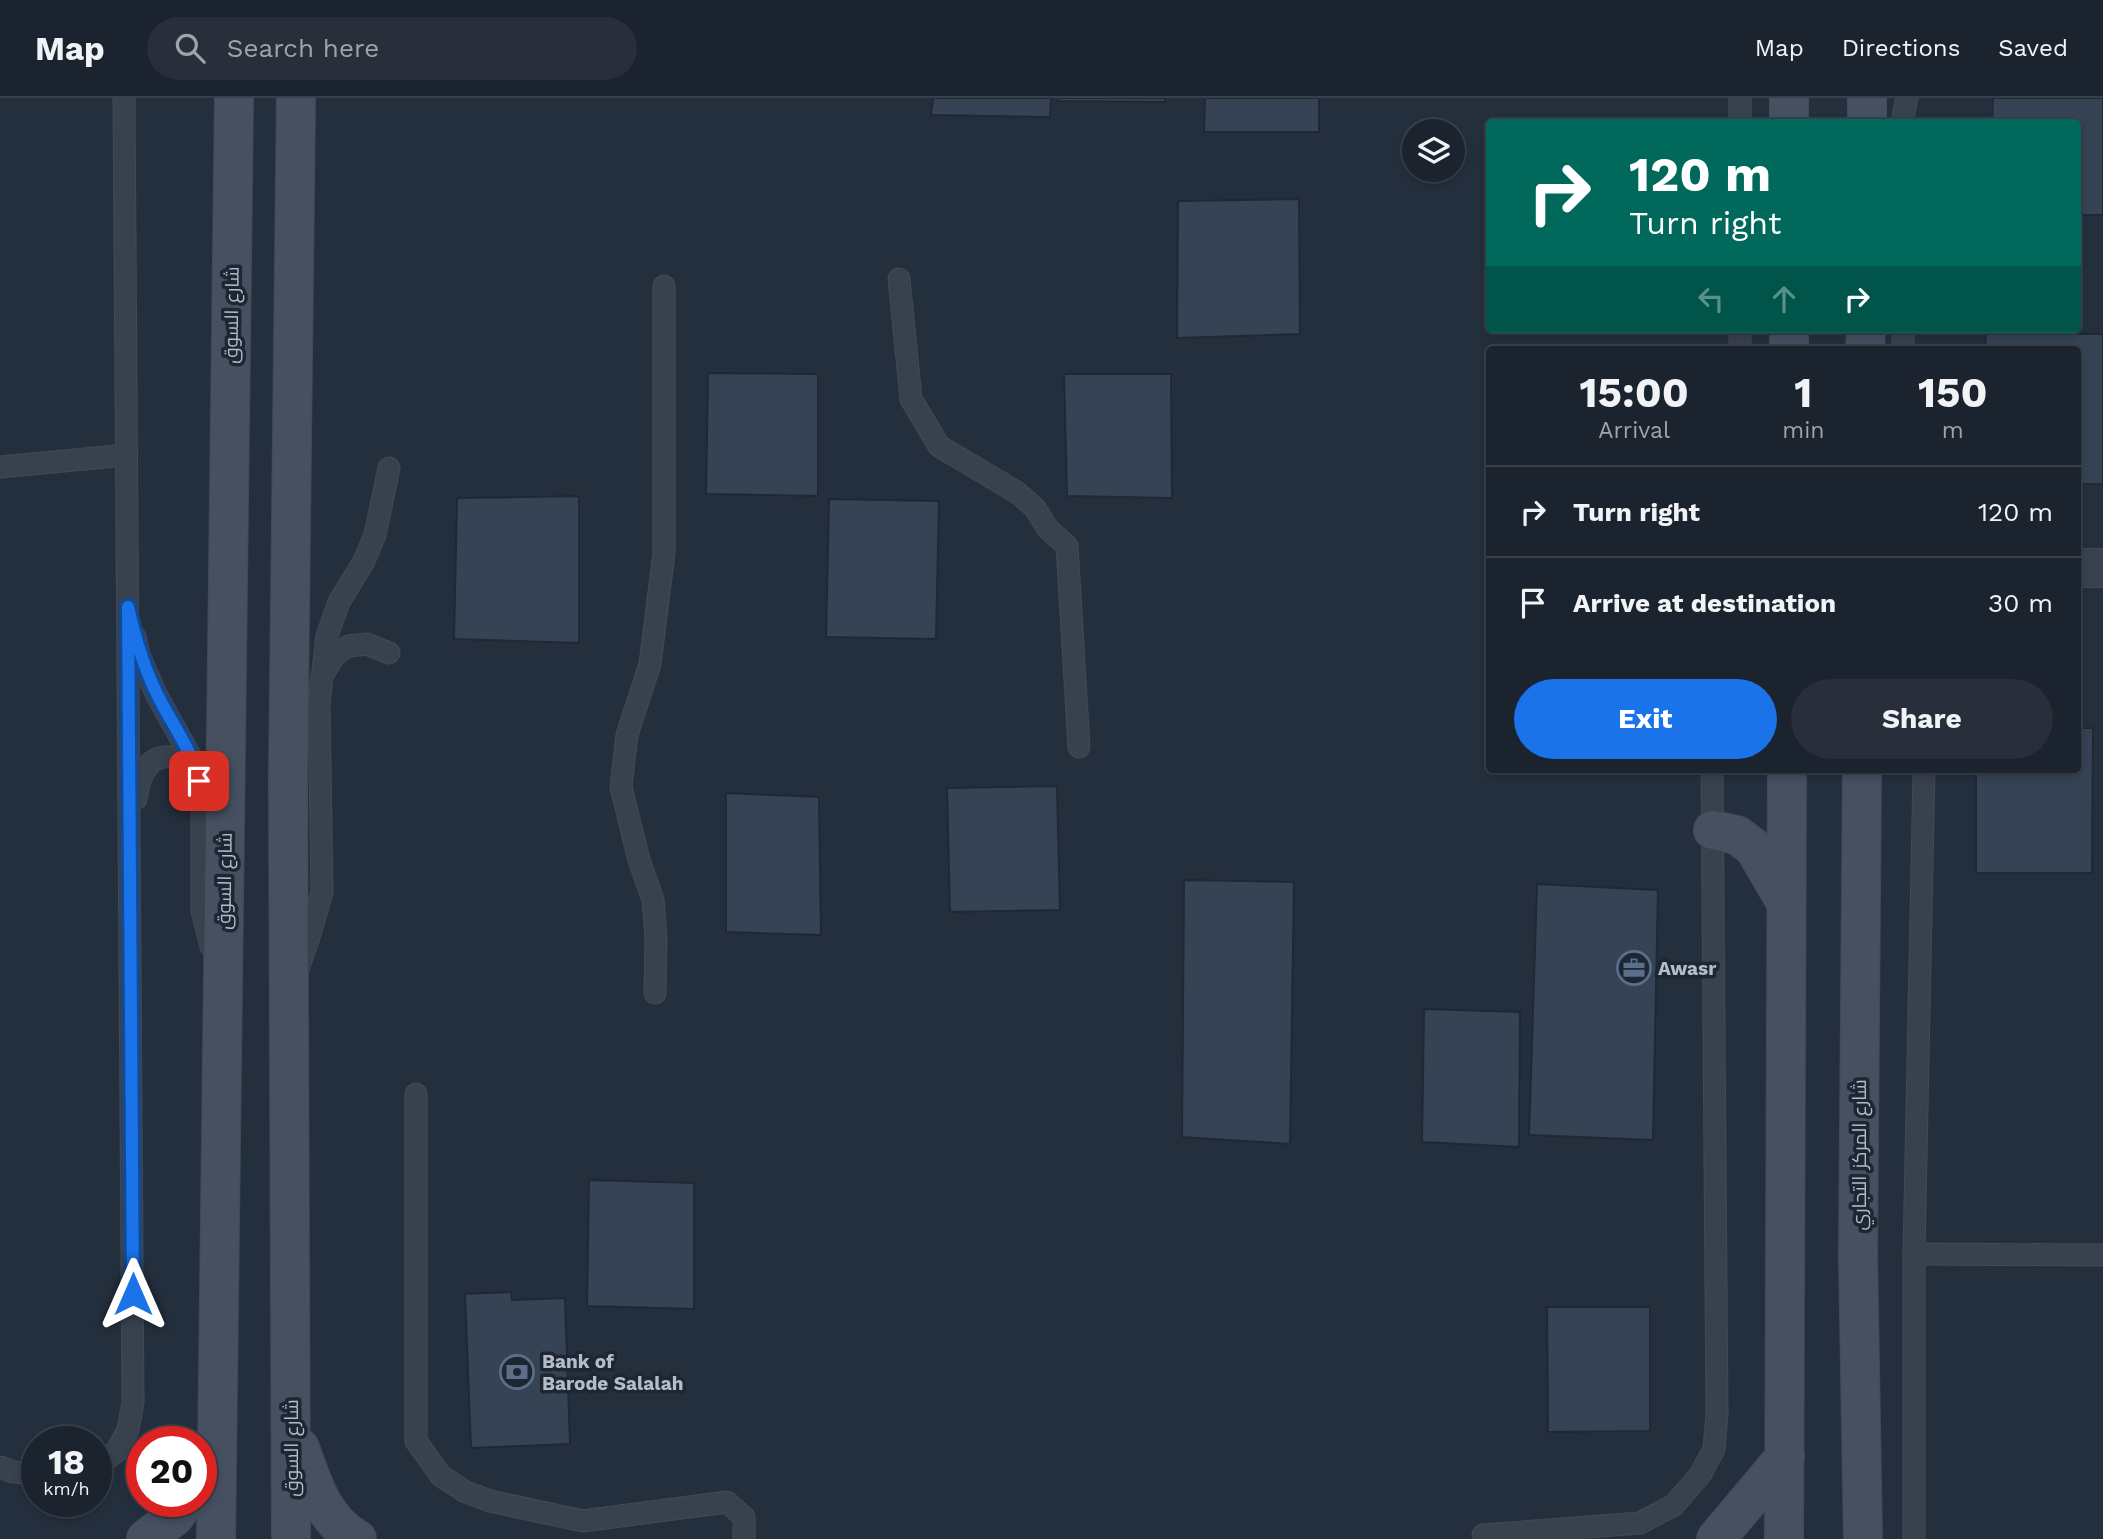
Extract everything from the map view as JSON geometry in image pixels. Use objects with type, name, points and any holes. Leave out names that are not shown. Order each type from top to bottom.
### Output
[{"type":"street","name":"شارع السوق","points":[[216,1539],[234,98]]},
{"type":"street","name":"شارع السوق","points":[[291,1539],[288,778],[296,98]]},
{"type":"street","points":[[1789,119],[1790,98]]},
{"type":"street","points":[[1867,98],[1867,119]]},
{"type":"street","points":[[2081,568],[2103,568]]},
{"type":"street","points":[[1784,1539],[1787,773]]},
{"type":"street","name":"شارع المركز التجاري","points":[[1862,773],[1858,1256],[1863,1539]]},
{"type":"street","points":[[1713,830],[1737,835],[1754,848],[1786,903]]},
{"type":"street","points":[[213,1426],[217,1413]]},
{"type":"street","points":[[292,1427],[317,1495],[333,1519],[357,1539]]},
{"type":"street","points":[[1716,1539],[1785,1458]]},
{"type":"street","points":[[146,1539],[174,1517]]},
{"type":"lane","points":[[112,1455],[117,1452],[128,1430],[134,1402],[124,98]]},
{"type":"lane","points":[[1740,98],[1740,119]]},
{"type":"lane","points":[[1903,119],[1907,98]]},
{"type":"lane","points":[[899,279],[911,399],[939,446],[1018,493],[1035,508],[1048,529],[1067,546],[1079,747]]},
{"type":"lane","points":[[655,993],[656,936],[653,900],[639,860],[621,787],[627,734],[650,664],[664,552],[664,286]]},
{"type":"lane","points":[[0,467],[127,455]]},
{"type":"lane","points":[[289,991],[322,892],[319,704],[327,636],[339,602],[364,561],[375,535],[389,468]]},
{"type":"lane","points":[[128,607],[139,655],[156,694],[196,766],[202,797],[202,911],[223,990]]},
{"type":"lane","points":[[322,676],[334,656],[348,646],[367,644],[389,653]]},
{"type":"lane","points":[[130,828],[139,781],[146,768],[156,759],[170,756],[182,760],[192,771],[202,797]]},
{"type":"lane","points":[[1483,1535],[1640,1523],[1674,1505],[1700,1475],[1714,1449],[1717,1401],[1713,773]]},
{"type":"lane","points":[[1914,1539],[1914,1254],[1924,773]]},
{"type":"lane","points":[[416,1094],[416,1441],[441,1476],[466,1492],[491,1501],[583,1521],[727,1502],[744,1517],[744,1539]]},
{"type":"lane","points":[[1914,1254],[2103,1255]]},
{"type":"lane","points":[[0,1467],[21,1473]]},
{"type":"building","points":[[933,98],[1051,98],[1050,117],[931,115]]},
{"type":"building","points":[[1058,98],[1165,98],[1165,102],[1058,101]]},
{"type":"building","points":[[1205,98],[1319,98],[1319,132],[1204,132]]},
{"type":"building","points":[[1993,98],[2103,98],[2103,215],[2081,215],[2081,119],[1992,119]]},
{"type":"building","points":[[1299,199],[1300,334],[1177,338],[1178,201]]},
{"type":"building","points":[[1986,333],[2103,334],[2103,484],[2081,484],[2081,346],[1985,346]]},
{"type":"building","points":[[708,373],[818,374],[818,496],[706,494]]},
{"type":"building","points":[[1064,374],[1171,374],[1172,498],[1067,496]]},
{"type":"building","points":[[579,496],[579,643],[454,639],[457,498]]},
{"type":"building","points":[[829,499],[939,501],[936,639],[826,637]]},
{"type":"building","points":[[2081,728],[2093,728],[2092,873],[1976,873],[1976,773],[2081,773]]},
{"type":"building","points":[[1057,786],[1060,910],[950,912],[947,788]]},
{"type":"building","points":[[726,793],[819,797],[821,935],[726,932]]},
{"type":"building","points":[[1184,880],[1294,882],[1290,1144],[1182,1137]]},
{"type":"building","points":[[1537,884],[1658,890],[1653,1140],[1529,1135]]},
{"type":"building","points":[[1424,1009],[1520,1012],[1519,1147],[1422,1142]]},
{"type":"building","points":[[589,1180],[694,1183],[694,1309],[587,1306]]},
{"type":"building","name":"Bank of Barode Salalah","points":[[511,1292],[512,1300],[565,1298],[570,1444],[471,1448],[465,1294]]},
{"type":"building","points":[[1547,1307],[1650,1307],[1650,1431],[1548,1432]]},
{"type":"place","name":"Awasr","points":[[1634,968]]},
{"type":"place","name":"Bank of Barode Salalah","points":[[517,1372]]},
{"type":"route","points":[[133,1294],[128,607],[139,655],[156,694],[196,766],[199,781]]}]
